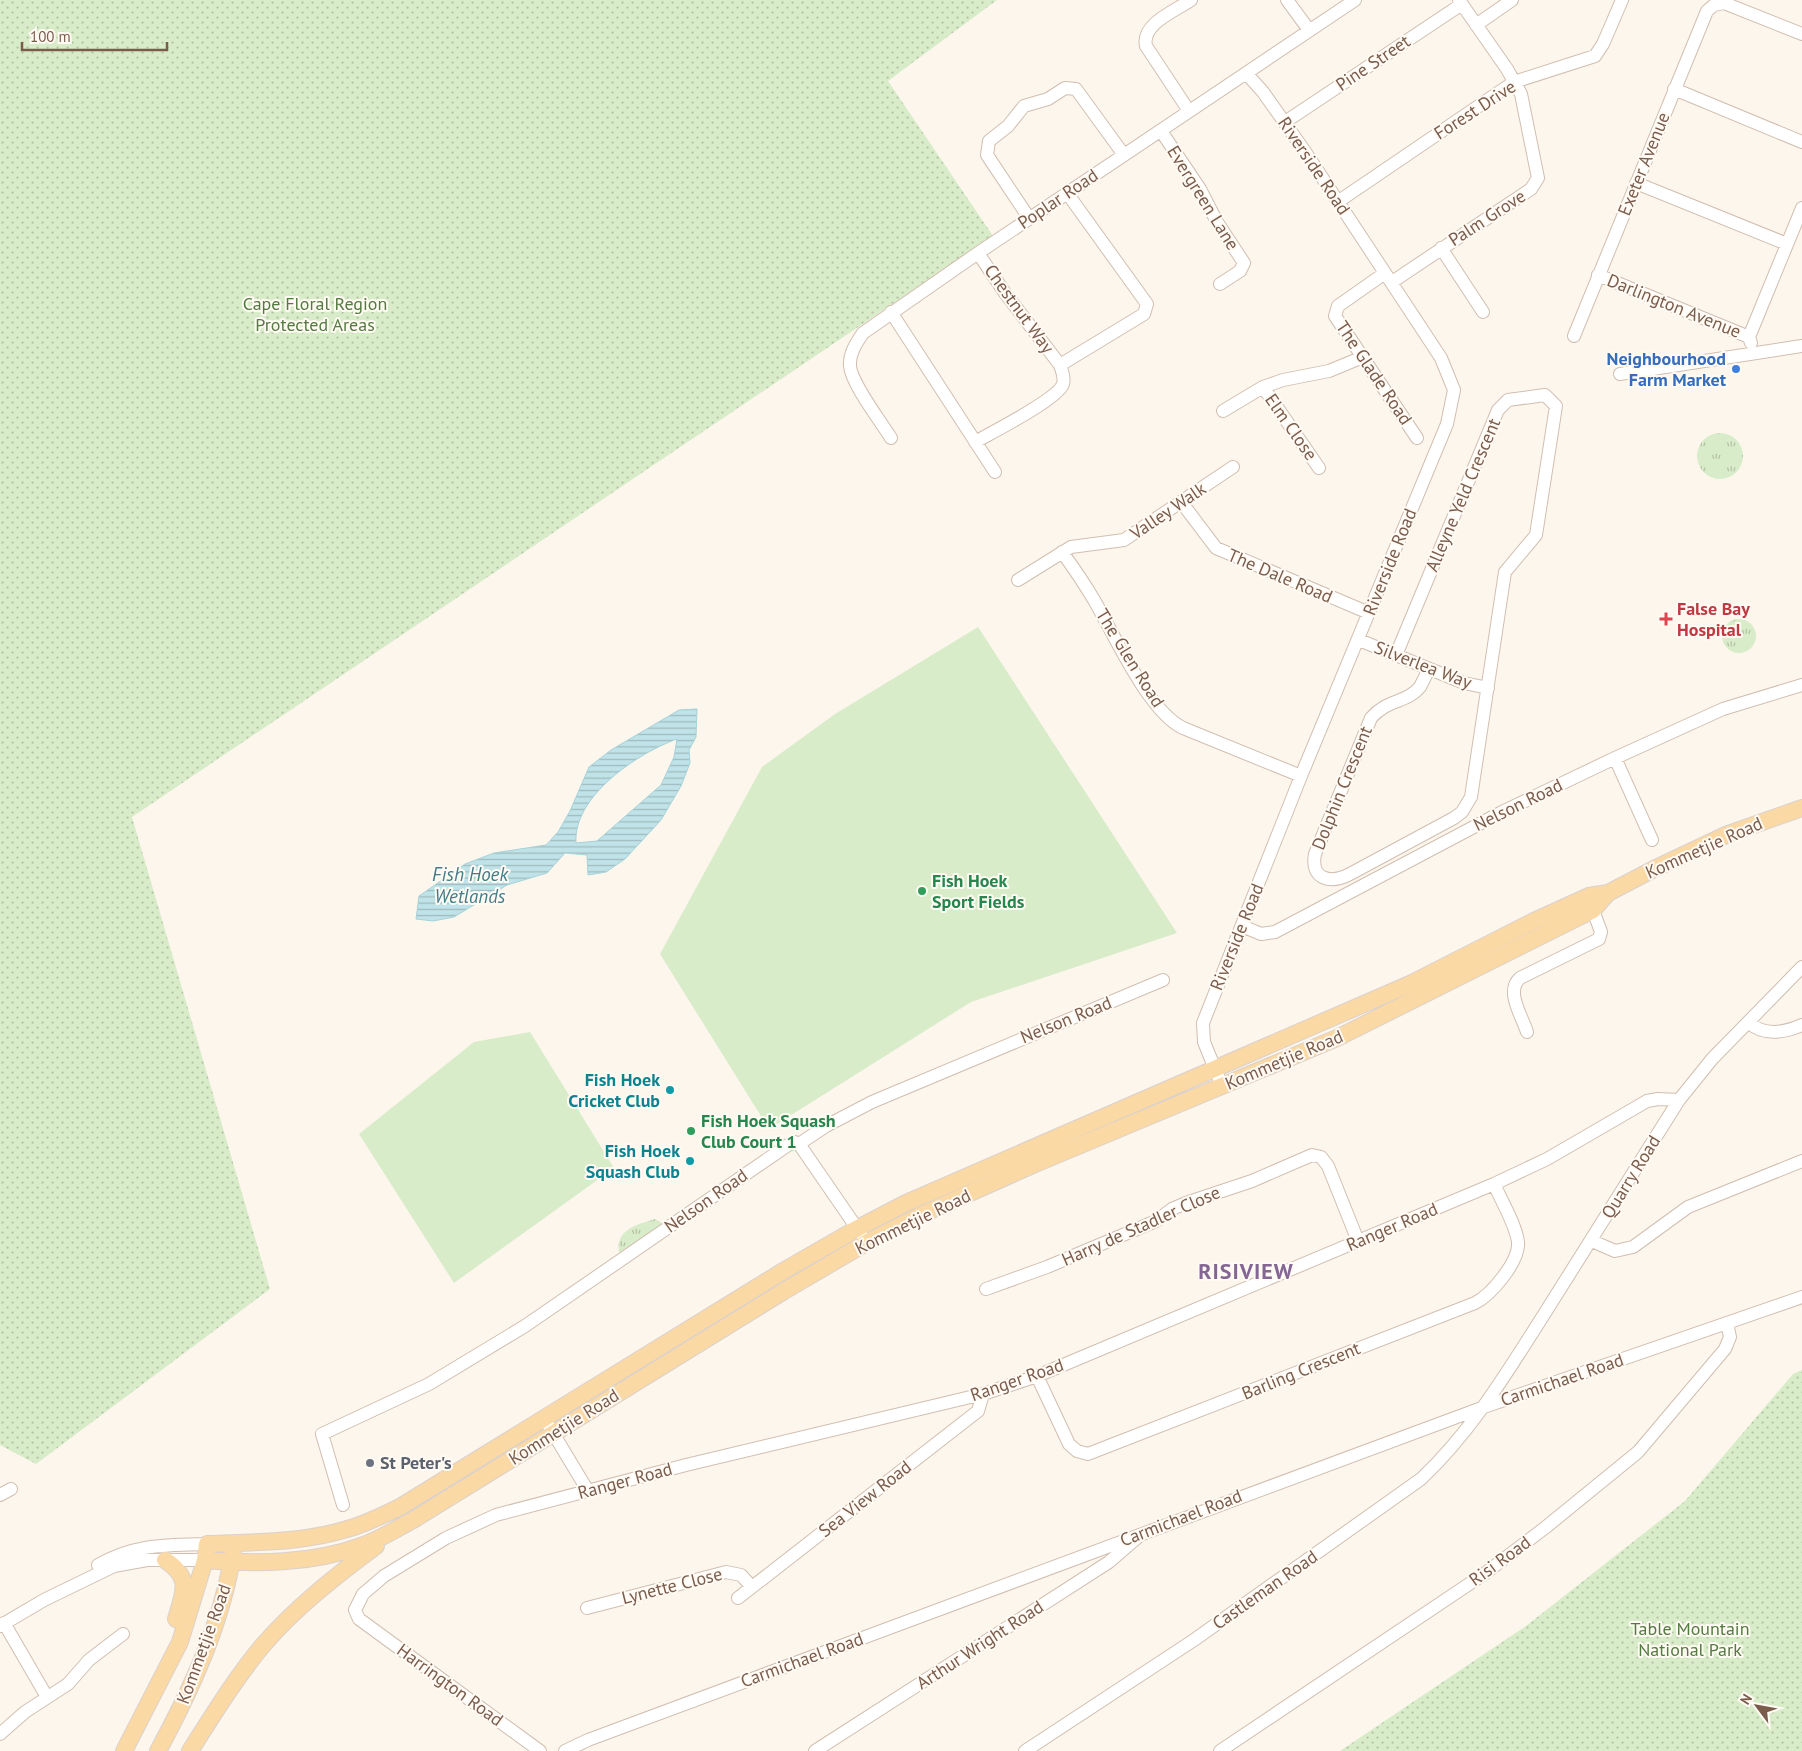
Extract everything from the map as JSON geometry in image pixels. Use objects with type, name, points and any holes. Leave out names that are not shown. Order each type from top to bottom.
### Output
[{"type":"main road","name":"Kommetjie Road","points":[[206,1552],[235,1543],[313,1537],[348,1529],[400,1507],[858,1228],[906,1203],[1412,983],[1534,921],[1589,896],[1608,893],[1728,834],[1802,808]]},
{"type":"main road","name":"Kommetjie Road","points":[[206,1552],[232,1562],[273,1562],[342,1552],[362,1546],[412,1520],[866,1243],[923,1214],[1035,1164],[1337,1038],[1593,910],[1608,893]]},
{"type":"main road","points":[[190,1751],[226,1696],[264,1645],[283,1624],[343,1570],[412,1520]]},
{"type":"main road","name":"Kommetjie Road","points":[[158,1751],[195,1679],[213,1628],[232,1562],[235,1543]]},
{"type":"main road","name":"Kommetjie Road","points":[[124,1751],[180,1642],[206,1552]]},
{"type":"main road","points":[[154,1694],[181,1602],[184,1584],[180,1571],[165,1560]]},
{"type":"street","points":[[1189,111],[1146,46],[1144,40],[1150,27],[1191,0]]},
{"type":"street","points":[[1287,0],[1308,30]]},
{"type":"street","name":"Poplar Road","points":[[891,438],[855,380],[850,366],[852,349],[862,333],[1029,218],[1355,0]]},
{"type":"street","points":[[1476,25],[1512,0]]},
{"type":"street","name":"Forest Drive","points":[[1338,201],[1514,82],[1594,56],[1603,44],[1622,0]]},
{"type":"street","name":"Palm Grove","points":[[1389,277],[1441,248],[1531,189],[1538,178],[1521,94],[1460,2]]},
{"type":"street","name":"Pine Street","points":[[1284,122],[1460,2]]},
{"type":"street","name":"Exeter Avenue","points":[[1574,336],[1704,15],[1714,5],[1724,3],[1802,34]]},
{"type":"street","name":"Riverside Road","points":[[1222,1086],[1204,1042],[1203,1023],[1301,776],[1447,424],[1454,399],[1454,390],[1448,371],[1389,277],[1263,92],[1246,74]]},
{"type":"street","points":[[1029,218],[987,155],[986,150],[989,141],[1008,126],[1024,106],[1048,99],[1064,88],[1076,89],[1124,155]]},
{"type":"street","points":[[1674,89],[1802,142]]},
{"type":"street","name":"Evergreen Lane","points":[[1161,131],[1200,189],[1217,222],[1244,263],[1240,271],[1220,284]]},
{"type":"street","points":[[1636,183],[1787,244]]},
{"type":"street","points":[[975,442],[1054,395],[1063,383],[1064,375],[1060,364],[1144,314],[1147,304],[1067,193]]},
{"type":"street","points":[[1755,352],[1749,337],[1802,208]]},
{"type":"street","points":[[1441,248],[1483,312]]},
{"type":"street","name":"Chestnut Way","points":[[978,253],[1005,293],[1060,364]]},
{"type":"street","name":"Darlington Avenue","points":[[1598,275],[1749,337]]},
{"type":"street","name":"The Glade Road","points":[[1389,277],[1341,304],[1336,310],[1338,322],[1417,438]]},
{"type":"street","points":[[891,312],[995,472]]},
{"type":"street","points":[[1620,374],[1802,346]]},
{"type":"street","points":[[1223,411],[1263,387],[1283,380],[1329,371],[1363,357]]},
{"type":"street","name":"Elm Close","points":[[1263,387],[1319,468]]},
{"type":"street","name":"Alleyne Yeld Crescent","points":[[1396,655],[1498,410],[1508,400],[1545,395],[1556,406],[1536,535],[1505,572],[1471,797],[1462,812],[1454,818]]},
{"type":"street","name":"Valley Walk","points":[[1018,580],[1062,552],[1078,545],[1124,540],[1182,503],[1233,467]]},
{"type":"street","name":"The Dale Road","points":[[1182,503],[1216,548],[1369,613]]},
{"type":"street","name":"The Glen Road","points":[[1062,552],[1095,601],[1115,640],[1168,718],[1183,728],[1301,776]]},
{"type":"street","name":"Silverlea Way","points":[[1359,640],[1429,669],[1464,682],[1488,688]]},
{"type":"street","name":"Dolphin Crescent","points":[[1429,669],[1416,690],[1402,699],[1384,705],[1371,718],[1315,854],[1314,863],[1316,870],[1330,880],[1341,879],[1454,818]]},
{"type":"street","name":"Nelson Road","points":[[1242,926],[1261,934],[1275,932],[1502,812],[1615,758],[1722,709],[1802,685]]},
{"type":"street","points":[[1615,758],[1652,840]]},
{"type":"street","points":[[1527,1032],[1512,992],[1515,984],[1520,978],[1599,940],[1601,932],[1593,910]]},
{"type":"street","name":"Quarry Road","points":[[1484,1406],[1592,1241],[1679,1100],[1707,1064],[1802,967]]},
{"type":"street","name":"Nelson Road","points":[[342,1505],[322,1434],[398,1399],[460,1366],[532,1320],[788,1145],[795,1142],[799,1144],[826,1126],[872,1102],[1163,980]]},
{"type":"street","points":[[1748,1022],[1758,1030],[1767,1032],[1782,1032],[1802,1025]]},
{"type":"street","name":"Ranger Road","points":[[359,1619],[356,1614],[356,1606],[362,1594],[372,1584],[446,1538],[496,1515],[686,1465],[983,1394],[1037,1376],[1494,1184],[1548,1159],[1646,1101],[1658,1099],[1679,1100]]},
{"type":"street","points":[[799,1144],[858,1228],[866,1243]]},
{"type":"street","name":"Harry de Stadler Close","points":[[986,1289],[1047,1267],[1156,1221],[1172,1209],[1186,1203],[1252,1181],[1312,1155],[1322,1157],[1328,1166],[1358,1241]]},
{"type":"street","points":[[1592,1241],[1615,1251],[1633,1247],[1688,1207],[1802,1161]]},
{"type":"street","name":"Barling Crescent","points":[[1037,1376],[1069,1444],[1077,1451],[1088,1454],[1474,1303],[1494,1289],[1517,1248],[1516,1235],[1494,1184]]},
{"type":"street","name":"Carmichael Road","points":[[565,1751],[588,1740],[1484,1406],[1802,1297]]},
{"type":"street","name":"Risi Road","points":[[1220,1751],[1484,1574],[1638,1452],[1725,1350],[1730,1337],[1727,1323]]},
{"type":"street","name":"Sea View Road","points":[[738,1598],[978,1411],[983,1394]]},
{"type":"street","name":"Castleman Road","points":[[1025,1751],[1194,1640],[1421,1479],[1458,1442],[1484,1406]]},
{"type":"street","points":[[544,1418],[588,1491]]},
{"type":"street","name":"Arthur Wright Road","points":[[815,1751],[1109,1562],[1125,1550],[1141,1533]]},
{"type":"street","points":[[44,1600],[55,1590],[121,1553],[153,1545],[206,1552]]},
{"type":"street","points":[[47,1698],[2,1624],[44,1600],[114,1566],[136,1561],[165,1560],[206,1552]]},
{"type":"street","name":"Lynette Close","points":[[587,1608],[726,1572],[742,1575],[752,1587]]},
{"type":"street","name":"Harrington Road","points":[[359,1619],[540,1751]]},
{"type":"street","points":[[0,1734],[13,1721],[68,1684],[89,1660],[123,1634]]},
{"type":"green space","name":"Cape Floral Region Protected Areas","points":[[0,0],[997,0],[888,81],[993,236],[132,817],[270,1289],[36,1464],[0,1445]]},
{"type":"green space","points":[[1720,433],[1733,437],[1739,443],[1743,456],[1739,469],[1733,475],[1720,479],[1707,475],[1701,469],[1697,456],[1701,443],[1707,437]]},
{"type":"green space","points":[[1739,619],[1751,624],[1756,636],[1751,648],[1739,653],[1727,648],[1722,636],[1727,624]]},
{"type":"green space","name":"Fish Hoek Sport Fields","points":[[978,627],[1177,933],[971,1002],[769,1129],[660,954],[762,767],[835,714]]},
{"type":"green space","points":[[530,1032],[614,1168],[454,1283],[359,1134],[474,1042]]},
{"type":"green space","points":[[670,1217],[672,1219],[621,1253],[619,1252],[619,1244],[624,1233],[642,1223],[655,1219],[662,1223]]},
{"type":"green space","name":"Table Mountain National Park","points":[[1802,1370],[1802,1751],[1340,1751],[1526,1626],[1685,1501],[1793,1374]]},
{"type":"water","name":"Fish Hoek Wetlands","points":[[697,709],[696,737],[689,750],[690,763],[681,786],[661,820],[625,859],[606,872],[588,875],[587,855],[565,853],[547,873],[507,885],[454,917],[433,921],[416,919],[419,896],[465,864],[494,853],[546,845],[558,832],[570,811],[589,767],[611,750],[679,710]],"holes":[[[677,739],[674,757],[661,785],[597,841],[576,843],[578,826],[585,809],[596,793],[611,779],[644,755]]]},
{"type":"place","name":"Neighbourhood Farm Market","points":[[1736,369]]},
{"type":"place","name":"False Bay Hospital","points":[[1666,619]]},
{"type":"place","name":"Fish Hoek Sport Fields","points":[[922,891]]},
{"type":"place","name":"Fish Hoek Cricket Club","points":[[670,1090]]},
{"type":"place","name":"Fish Hoek Squash Club Court 1","points":[[691,1131]]},
{"type":"place","name":"Fish Hoek Squash Club","points":[[690,1161]]},
{"type":"place","name":"St Peter's","points":[[370,1463]]},
{"type":"district","name":"RISIVIEW","points":[[1246,1271]]}]
